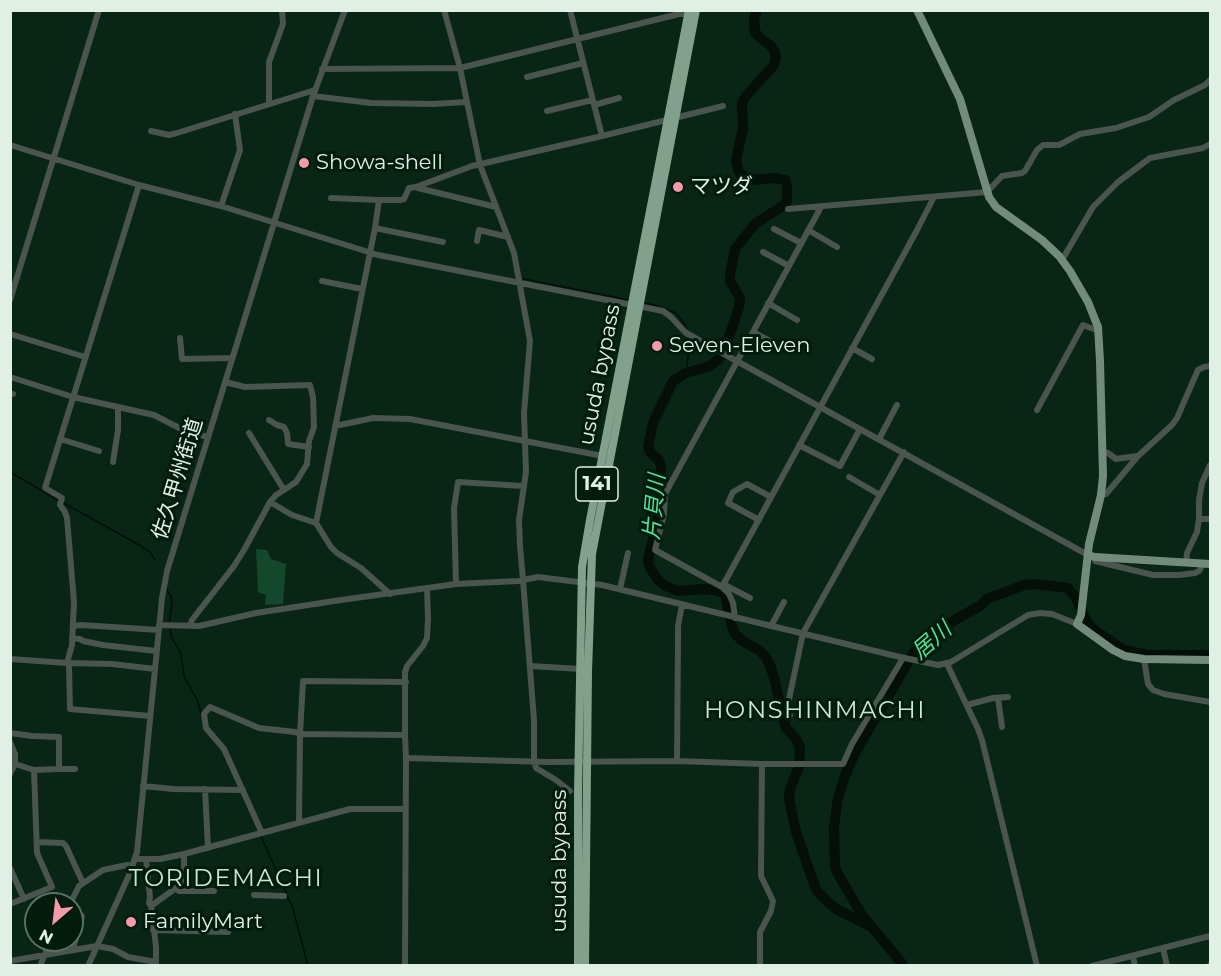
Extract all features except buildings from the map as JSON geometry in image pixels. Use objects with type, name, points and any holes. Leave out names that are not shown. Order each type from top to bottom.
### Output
[{"type":"highway","name":"usuda bypass","points":[[585,966],[580,669],[586,582],[691,12]]},
{"type":"highway","name":"usuda bypass","points":[[578,966],[586,582],[584,551],[636,306]]},
{"type":"main road","points":[[917,10],[960,99],[987,192],[996,207],[1042,240],[1062,260],[1088,302],[1099,331],[1103,477],[1092,530],[1091,556],[1082,611],[1077,624],[1120,654],[1131,658],[1210,660]]},
{"type":"main road","points":[[1091,556],[1207,564]]},
{"type":"street","points":[[10,300],[99,10]]},
{"type":"street","points":[[268,104],[269,62],[283,24],[282,10]]},
{"type":"street","name":"佐久甲州街道","points":[[88,966],[134,862],[162,598],[167,571],[314,93],[345,10]]},
{"type":"street","points":[[444,10],[460,68],[480,165],[514,254],[530,341],[525,393],[526,472],[519,520],[534,720],[534,761],[536,768],[570,791]]},
{"type":"street","points":[[570,10],[602,136]]},
{"type":"street","points":[[322,69],[460,68],[577,39],[668,13],[691,12]]},
{"type":"street","points":[[527,76],[583,63]]},
{"type":"street","points":[[788,209],[987,192],[1002,176],[1025,171],[1037,150],[1043,145],[1059,145],[1080,134],[1116,128],[1149,117],[1210,80]]},
{"type":"street","points":[[151,131],[169,135],[268,104],[314,93],[371,102],[433,104],[466,102]]},
{"type":"street","points":[[547,111],[619,98]]},
{"type":"street","points":[[332,198],[400,201],[404,199],[409,188],[472,166],[723,106]]},
{"type":"street","points":[[221,206],[240,150],[236,114]]},
{"type":"street","points":[[1062,260],[1093,207],[1118,182],[1150,158],[1203,148],[1210,144]]},
{"type":"street","points":[[10,145],[221,206],[369,253],[659,310],[666,313],[686,333],[1091,556],[1095,561],[1153,575],[1195,573],[1207,564]]},
{"type":"street","points":[[139,184],[45,488],[62,498],[61,502],[67,518],[74,602],[72,638],[67,663],[69,666],[70,709],[150,716]]},
{"type":"street","points":[[416,187],[496,207]]},
{"type":"street","points":[[722,586],[934,197]]},
{"type":"street","points":[[316,523],[379,200]]},
{"type":"street","points":[[750,598],[722,586],[655,550],[664,514],[665,494],[821,207]]},
{"type":"street","points":[[375,228],[443,242]]},
{"type":"street","points":[[774,229],[801,243]]},
{"type":"street","points":[[477,241],[479,230],[508,237]]},
{"type":"street","points":[[808,230],[837,247]]},
{"type":"street","points":[[763,252],[789,266]]},
{"type":"street","points":[[321,281],[362,289]]},
{"type":"street","points":[[768,303],[797,320]]},
{"type":"street","points":[[1036,410],[1083,325],[1099,331]]},
{"type":"street","points":[[753,332],[779,346]]},
{"type":"street","points":[[10,334],[85,357]]},
{"type":"street","points":[[180,338],[182,358],[232,358]]},
{"type":"street","points":[[852,348],[872,359]]},
{"type":"street","points":[[1101,495],[1106,494],[1138,456],[1172,425],[1198,370],[1210,366]]},
{"type":"street","points":[[10,377],[73,396],[154,415],[187,432],[208,437]]},
{"type":"street","points":[[190,626],[192,620],[234,566],[270,502],[296,482],[305,468],[309,441],[314,427],[313,397],[310,385],[245,387],[225,382]]},
{"type":"street","points":[[879,439],[897,405]]},
{"type":"street","points":[[113,462],[118,430],[118,407]]},
{"type":"street","points":[[335,426],[373,418],[425,421],[603,456]]},
{"type":"street","points":[[269,420],[284,427],[288,444],[309,447]]},
{"type":"street","points":[[799,445],[840,466],[860,429]]},
{"type":"street","points":[[249,433],[284,489]]},
{"type":"street","points":[[60,439],[99,451]]},
{"type":"street","points":[[790,715],[788,704],[804,637],[803,633],[904,452]]},
{"type":"street","points":[[1103,452],[1116,459],[1138,456]]},
{"type":"street","points":[[1186,563],[1187,553],[1197,532],[1202,483],[1210,465]]},
{"type":"street","points":[[849,477],[880,495]]},
{"type":"street","points":[[456,584],[454,508],[458,482],[523,486]]},
{"type":"street","points":[[759,520],[728,503],[734,492],[747,484],[771,497]]},
{"type":"street","points":[[270,502],[292,515],[316,523],[337,553],[361,568],[390,594]]},
{"type":"street","points":[[1199,519],[1210,519]]},
{"type":"street","points":[[620,590],[628,553]]},
{"type":"street","points":[[73,626],[159,628],[199,626],[256,613],[427,588],[538,577],[586,582],[938,665],[947,664],[1028,615],[1052,614],[1077,624]]},
{"type":"street","points":[[722,586],[733,603],[734,617]]},
{"type":"street","points":[[405,966],[406,669],[426,638],[427,588]]},
{"type":"street","points":[[771,626],[784,602]]},
{"type":"street","points":[[677,761],[678,626],[682,605]]},
{"type":"street","points":[[72,638],[103,645],[156,651]]},
{"type":"street","points":[[10,659],[95,663],[154,669]]},
{"type":"street","points":[[406,758],[843,764],[852,744],[907,659]]},
{"type":"street","points":[[1144,659],[1148,684],[1153,690],[1210,702]]},
{"type":"street","points":[[947,664],[982,740],[1037,966]]},
{"type":"street","points":[[530,666],[580,669]]},
{"type":"street","points":[[299,822],[303,681],[406,682]]},
{"type":"street","points":[[967,705],[1008,697]]},
{"type":"street","points":[[998,698],[1002,727]]},
{"type":"street","points":[[261,834],[224,749],[206,728],[204,714],[207,705],[259,728],[300,734],[405,735]]},
{"type":"street","points":[[10,733],[59,737],[59,769]]},
{"type":"street","points":[[10,742],[15,754],[15,764],[10,774]]},
{"type":"street","points":[[15,764],[34,770],[75,769]]},
{"type":"street","points":[[760,966],[760,932],[771,911],[773,901],[761,876],[762,764]]},
{"type":"street","points":[[34,770],[37,853],[52,887],[40,892]]},
{"type":"street","points":[[143,786],[172,789],[241,790]]},
{"type":"street","points":[[205,789],[208,848]]},
{"type":"street","points":[[76,892],[103,870],[112,867],[184,854],[350,809],[405,809]]},
{"type":"street","points":[[37,842],[63,843],[83,884]]},
{"type":"street","points":[[151,906],[184,881],[184,854]]},
{"type":"street","points":[[84,948],[97,946],[113,949],[128,957],[156,964],[146,860]]},
{"type":"street","points":[[10,868],[24,899],[10,904]]},
{"type":"street","points":[[176,888],[179,891],[214,891]]},
{"type":"street","points":[[254,895],[284,896]]},
{"type":"street","points":[[153,930],[228,932]]},
{"type":"street","points":[[1092,966],[1210,936]]},
{"type":"street","points":[[1163,948],[1167,966]]},
{"type":"street","points":[[40,966],[45,952]]},
{"type":"street","points":[[10,961],[58,952]]},
{"type":"street","points":[[1133,956],[1135,966]]},
{"type":"green space","points":[[256,549],[267,550],[271,559],[286,564],[283,604],[265,605],[266,595],[258,592]]},
{"type":"waterway","name":"片貝川","points":[[757,10],[754,19],[755,32],[770,45],[775,52],[776,59],[773,66],[742,103],[743,128],[736,161],[739,172],[745,177],[753,180],[775,178],[785,180],[787,201],[755,224],[735,249],[730,281],[740,298],[739,307],[725,349],[719,359],[710,366],[686,373],[673,381],[653,423],[648,446],[661,466],[660,509],[648,560],[649,566],[659,581],[666,586],[678,591],[703,589],[723,593],[735,634],[765,656],[775,681],[786,728],[796,739],[800,748],[799,767],[790,789],[789,799],[796,832],[814,884],[817,891],[831,905],[872,927]]},
{"type":"waterway","points":[[524,279],[629,300]]},
{"type":"waterway","points":[[642,302],[676,313],[686,330]]},
{"type":"waterway","points":[[686,373],[689,337]]},
{"type":"waterway","points":[[10,472],[58,500]]},
{"type":"waterway","points":[[62,502],[139,545],[151,553],[155,560]]},
{"type":"waterway","name":"居川","points":[[904,966],[862,915],[838,874],[835,867],[834,826],[838,798],[855,753],[914,652],[933,635],[980,606],[987,599],[1024,585],[1035,584],[1068,588],[1092,628],[1122,649],[1148,655],[1210,655]]},
{"type":"waterway","points":[[167,590],[172,603],[169,624]]},
{"type":"waterway","points":[[170,628],[171,636],[181,654],[184,676],[197,700],[202,716]]},
{"type":"waterway","points":[[260,834],[293,909],[308,966]]},
{"type":"place","name":"Showa-shell","points":[[304,163]]},
{"type":"place","name":"マツダ","points":[[678,187]]},
{"type":"place","name":"Seven-Eleven","points":[[657,346]]},
{"type":"place","name":"FamilyMart","points":[[131,922]]},
{"type":"district","name":"HONSHINMACHI","points":[[815,711]]},
{"type":"district","name":"TORIDEMACHI","points":[[226,879]]}]
